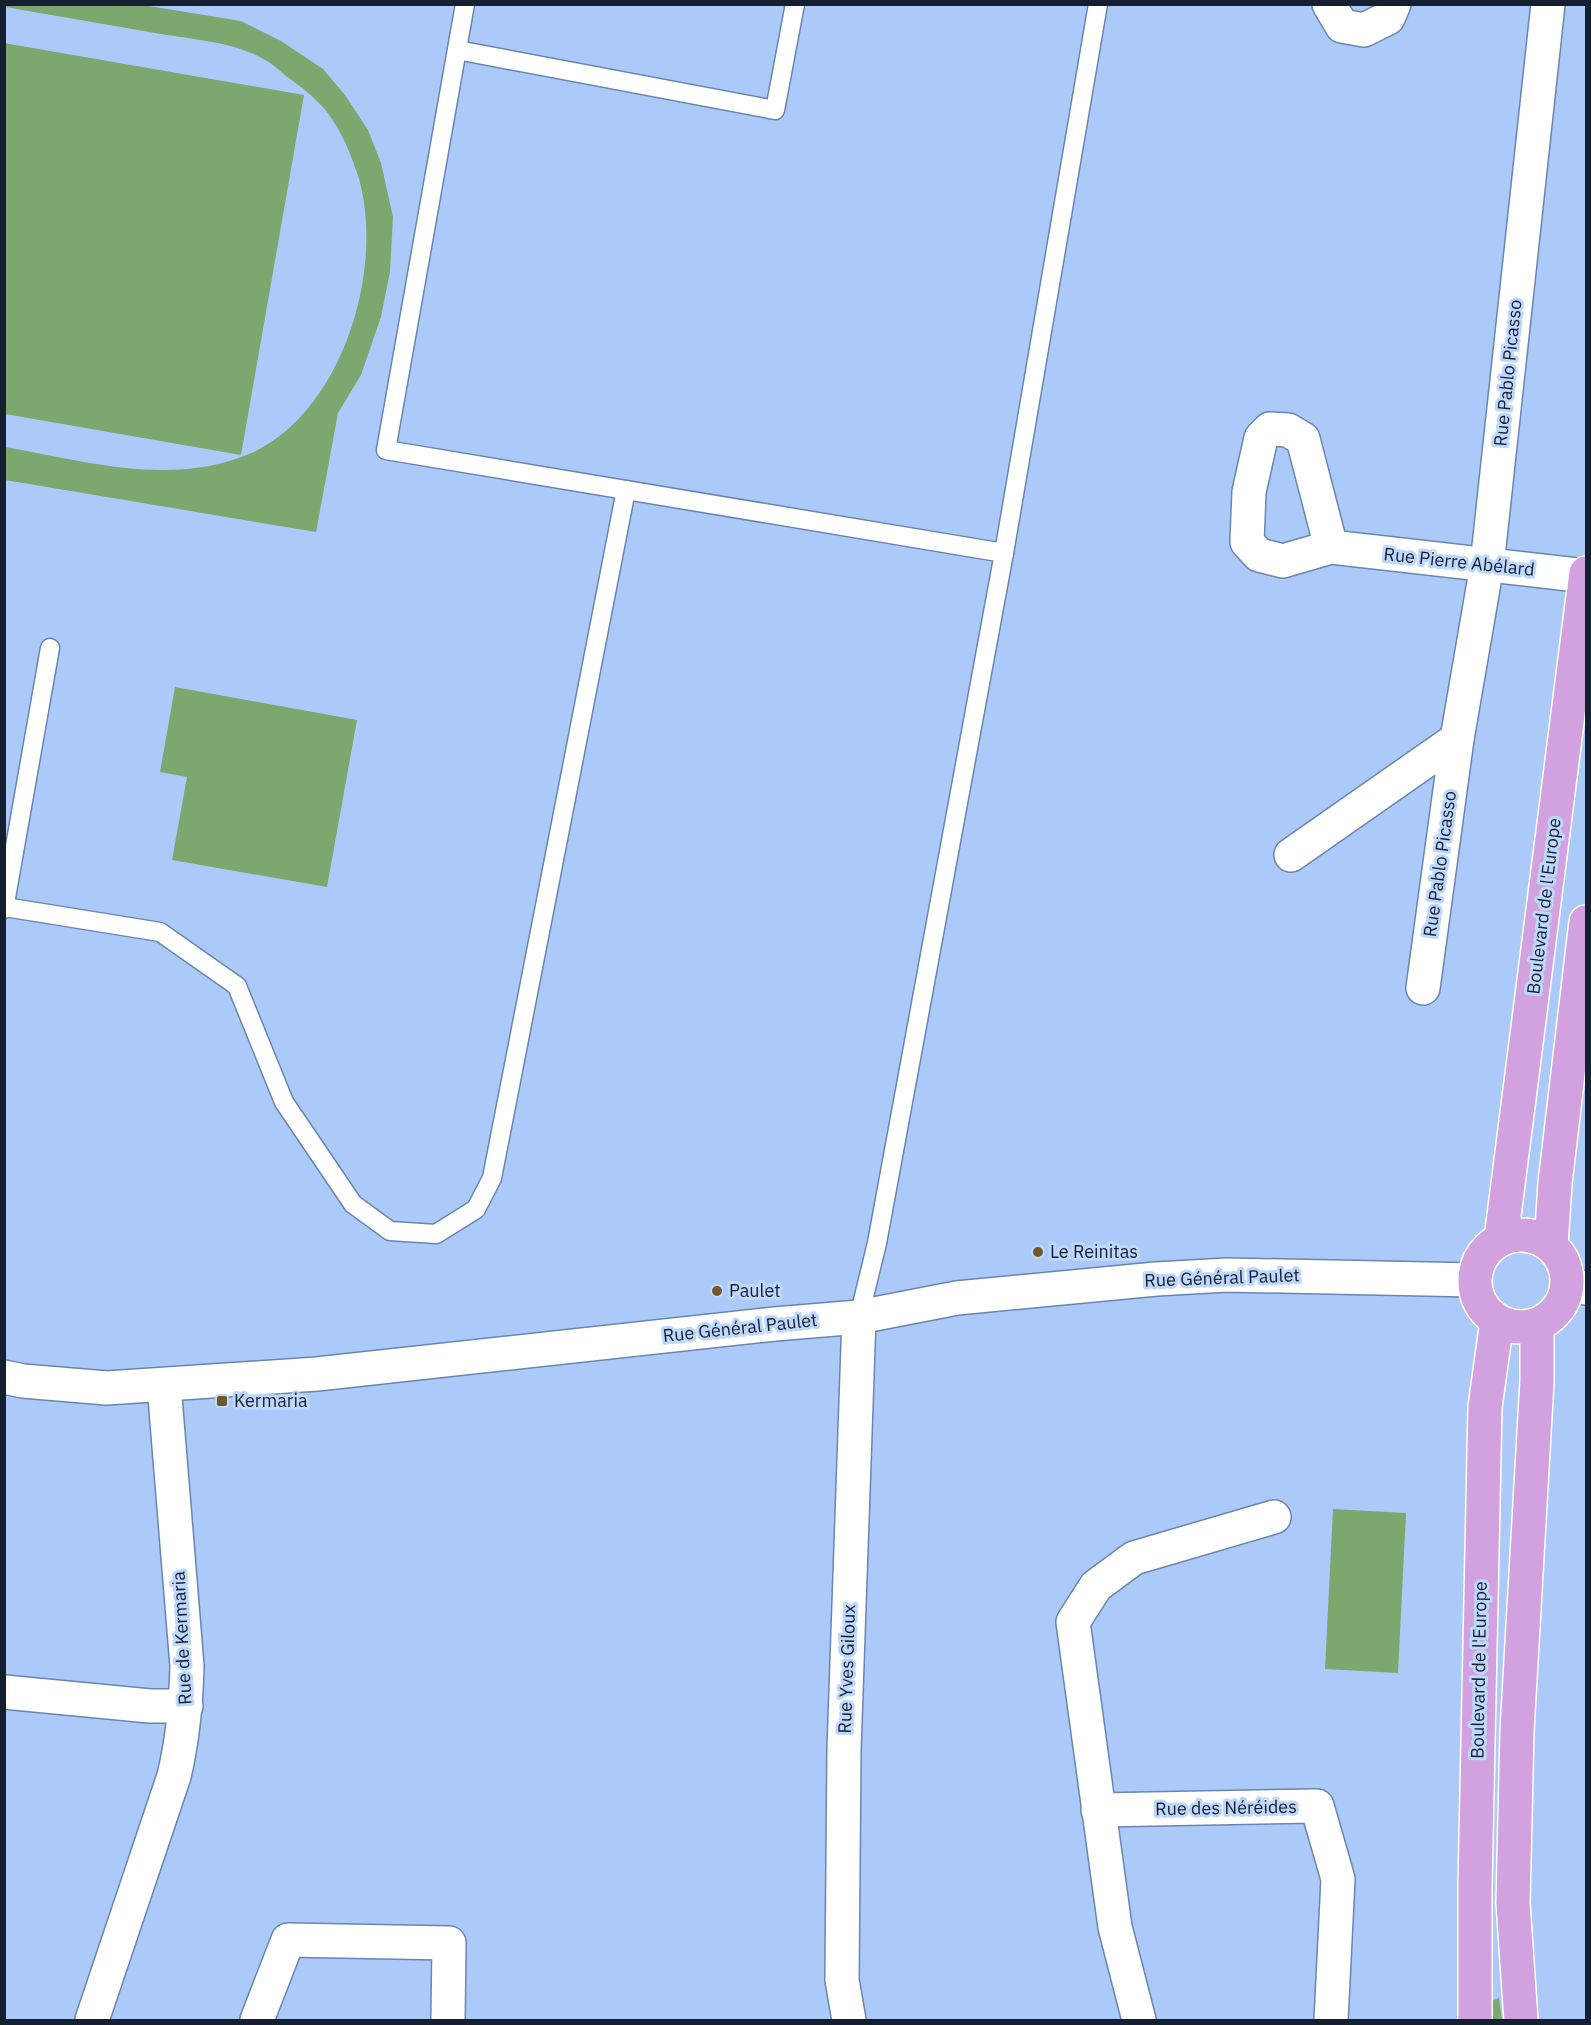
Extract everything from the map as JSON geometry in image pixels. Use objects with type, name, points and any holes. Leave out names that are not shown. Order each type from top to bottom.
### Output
[{"type":"main road","name":"Boulevard de l'Europe","points":[[1502,1239],[1586,575]]},
{"type":"main road","points":[[1551,1245],[1555,1183],[1587,922]]},
{"type":"main road","points":[[1511,1236],[1533,1236],[1551,1245],[1561,1256],[1577,1286],[1565,1298],[1558,1310],[1549,1319],[1523,1328],[1509,1327],[1487,1313],[1476,1292],[1475,1280],[1478,1263],[1488,1249],[1502,1239],[1511,1236]]},
{"type":"main road","name":"Boulevard de l'Europe","points":[[1475,2020],[1474,1887],[1485,1407],[1497,1321]]},
{"type":"main road","points":[[1521,2020],[1513,1903],[1518,1709],[1537,1380],[1537,1325]]},
{"type":"street","points":[[1329,4],[1342,26],[1364,30],[1388,18],[1394,4]]},
{"type":"street","name":"Rue Pablo Picasso","points":[[1423,988],[1457,739],[1487,565],[1548,4]]},
{"type":"street","name":"Rue Pierre Abélard","points":[[1331,547],[1586,575]]},
{"type":"street","points":[[1291,855],[1457,739]]},
{"type":"street","name":"Rue Général Paulet","points":[[4,1377],[23,1381],[107,1388],[317,1374],[763,1325],[859,1317],[957,1298],[1156,1279],[1227,1275],[1475,1280]]},
{"type":"street","name":"Rue Yves Giloux","points":[[849,2020],[842,1980],[844,1750],[859,1317]]},
{"type":"street","name":"Rue de Kermaria","points":[[92,2020],[174,1776],[180,1753],[186,1706],[186,1666],[164,1385]]},
{"type":"street","points":[[1139,2020],[1115,1927],[1073,1622],[1096,1586],[1134,1558],[1274,1516]]},
{"type":"street","points":[[4,1692],[150,1706],[186,1706]]},
{"type":"street","name":"Rue des Néréides","points":[[1098,1810],[1317,1806],[1338,1880],[1331,2020]]},
{"type":"street","points":[[257,2020],[288,1940],[449,1943],[448,2020]]},
{"type":"lane","points":[[465,4],[386,450],[1004,553]]},
{"type":"lane","points":[[457,50],[775,110],[795,4]]},
{"type":"lane","points":[[859,1317],[877,1244],[1004,553],[1098,4]]},
{"type":"lane","points":[[50,648],[5,908],[160,932],[237,986],[284,1102],[353,1204],[390,1231],[436,1234],[476,1209],[492,1178],[626,490]]},
{"type":"green space","points":[[5,4],[143,5],[241,21],[281,41],[323,69],[345,95],[368,130],[381,163],[393,217],[390,272],[381,317],[361,375],[338,413],[316,532],[5,480],[5,447],[127,468],[189,469],[219,464],[249,454],[281,435],[309,408],[331,374],[348,336],[360,296],[366,255],[366,216],[359,179],[350,153],[332,119],[308,92],[272,64],[242,50],[216,43],[5,7]]},
{"type":"green space","points":[[4,43],[304,95],[241,455],[5,414]]},
{"type":"green space","points":[[175,687],[357,720],[327,887],[172,860],[187,777],[160,772]]},
{"type":"green space","points":[[1333,1509],[1406,1513],[1398,1673],[1325,1669]]},
{"type":"green space","points":[[1499,1998],[1502,2020],[1487,2020],[1487,2003]]},
{"type":"place","name":"Le Reinitas","points":[[1038,1252]]},
{"type":"place","name":"Paulet","points":[[717,1291]]},
{"type":"place","name":"Kermaria","points":[[222,1401]]}]
